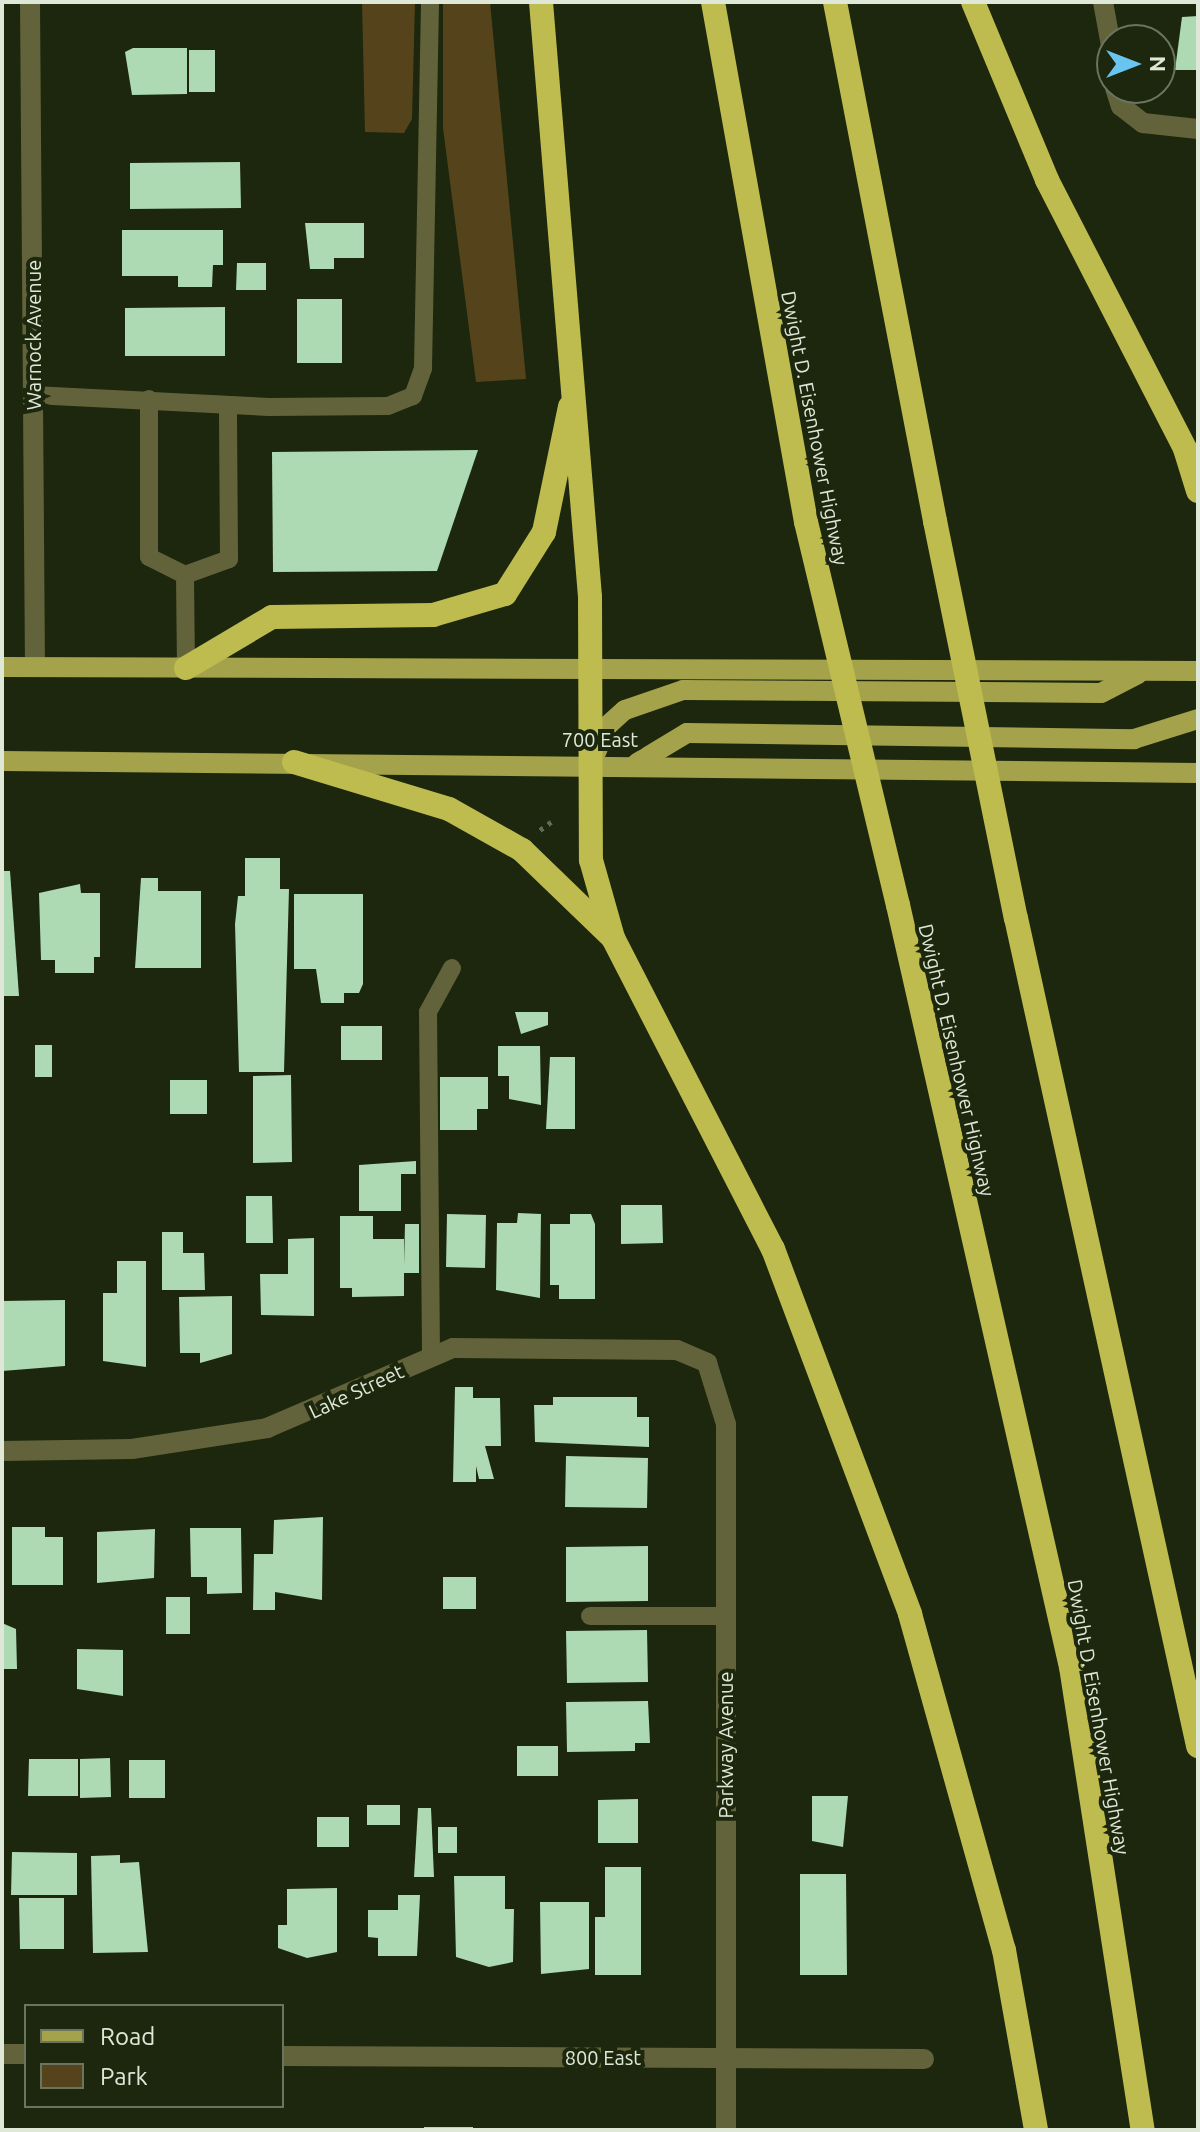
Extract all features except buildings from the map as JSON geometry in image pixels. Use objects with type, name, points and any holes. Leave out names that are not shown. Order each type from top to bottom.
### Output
[{"type":"highway","points":[[541,2],[576,386],[592,669],[591,860],[613,938],[773,1249],[910,1614],[1004,1950],[1036,2130]]},
{"type":"highway","name":"Dwight D. Eisenhower Highway","points":[[713,2],[806,522],[898,905],[1071,1667],[1143,2130]]},
{"type":"highway","points":[[835,2],[935,521],[1016,918],[1198,1746]]},
{"type":"highway","points":[[973,2],[1047,180],[1191,455],[1198,491]]},
{"type":"highway","points":[[186,668],[272,617],[433,615],[505,594],[544,532],[576,386]]},
{"type":"highway","points":[[294,762],[463,817],[522,850],[613,938]]},
{"type":"main road","points":[[2,667],[1198,671]]},
{"type":"main road","points":[[592,763],[607,726],[625,710],[683,690],[1101,693],[1146,671]]},
{"type":"main road","points":[[637,763],[687,733],[1134,739],[1198,719]]},
{"type":"main road","name":"700 East","points":[[2,761],[637,763],[1198,773]]},
{"type":"street","name":"Warnock Avenue","points":[[30,2],[35,667]]},
{"type":"street","points":[[1103,2],[1107,24]]},
{"type":"street","points":[[1125,104],[1133,118],[1156,128],[1198,129]]},
{"type":"street","name":"Lake Street","points":[[2,1451],[132,1449],[267,1428],[355,1395],[431,1354],[677,1350],[707,1363]]},
{"type":"street","name":"Parkway Avenue","points":[[707,1363],[726,1424],[726,2130]]},
{"type":"street","points":[[2,2054],[24,2054]]},
{"type":"street","name":"800 East","points":[[284,2056],[924,2059]]},
{"type":"lane","points":[[33,395],[149,399],[228,406],[388,406],[413,396],[423,368],[430,2]]},
{"type":"lane","points":[[149,399],[149,557],[185,575],[229,559],[228,406]]},
{"type":"lane","points":[[185,575],[186,668]]},
{"type":"lane","points":[[431,1354],[428,1012],[452,968]]},
{"type":"lane","points":[[590,1616],[725,1616]]},
{"type":"green space","points":[[362,2],[415,2],[412,119],[404,133],[365,132]]},
{"type":"green space","points":[[443,2],[490,2],[526,379],[476,382],[443,128]]}]
